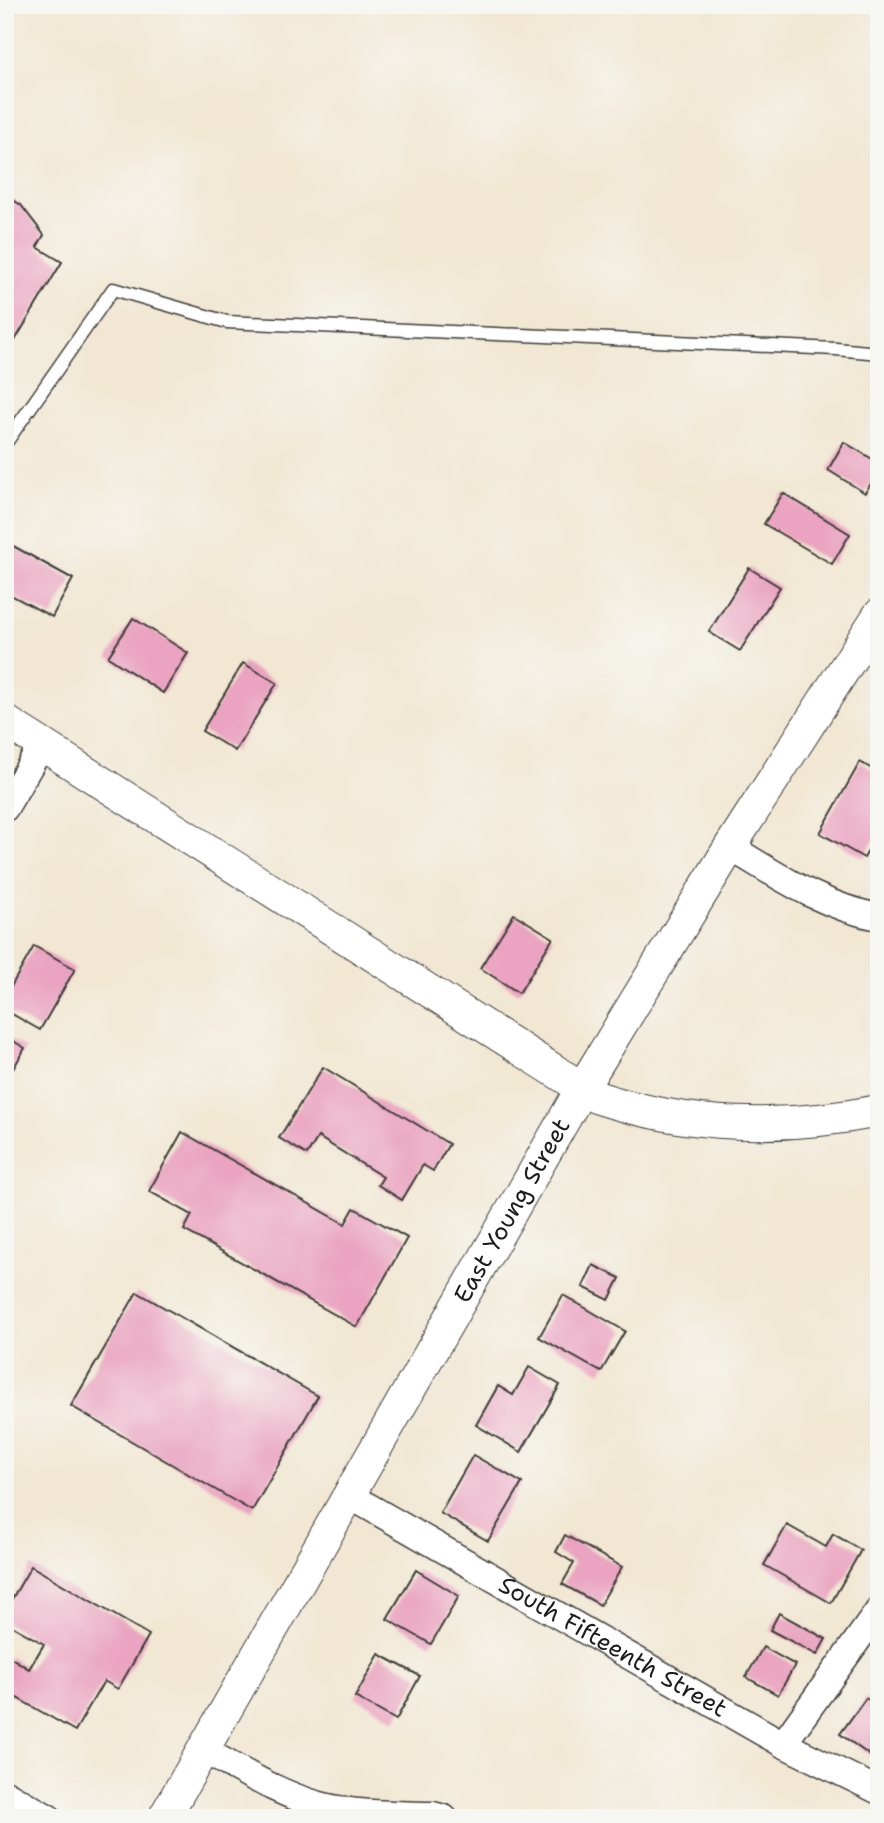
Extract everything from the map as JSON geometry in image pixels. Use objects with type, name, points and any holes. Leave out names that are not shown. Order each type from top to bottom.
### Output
[{"type":"street","name":"East Young Street","points":[[164,1818],[581,1090],[730,847],[879,615]]},
{"type":"street","points":[[5,721],[581,1090],[596,1097],[630,1108],[733,1123],[801,1123],[879,1111]]},
{"type":"street","points":[[5,808],[42,745]]},
{"type":"street","points":[[730,847],[824,901],[843,909],[879,916]]},
{"type":"street","name":"South Fifteenth Street","points":[[350,1496],[783,1744],[879,1791]]},
{"type":"street","points":[[783,1744],[879,1610]]},
{"type":"street","points":[[203,1750],[264,1783],[321,1805],[365,1813],[433,1815],[444,1818]]},
{"type":"street","points":[[5,1793],[48,1818]]},
{"type":"lane","points":[[5,444],[113,289],[226,322],[822,348],[879,353]]},
{"type":"building","points":[[10,198],[21,205],[44,235],[37,247],[62,262],[5,357],[5,207]]},
{"type":"building","points":[[844,442],[879,463],[879,471],[865,493],[828,470]]},
{"type":"building","points":[[783,493],[850,534],[832,564],[764,524]]},
{"type":"building","points":[[6,542],[73,579],[52,617],[5,592]]},
{"type":"building","points":[[749,568],[780,587],[740,651],[709,632]]},
{"type":"building","points":[[133,618],[188,653],[163,693],[108,657]]},
{"type":"building","points":[[243,663],[277,683],[235,751],[202,731]]},
{"type":"building","points":[[860,762],[879,773],[879,832],[864,858],[820,833]]},
{"type":"building","points":[[514,914],[553,938],[519,993],[480,968]]},
{"type":"building","points":[[34,946],[75,969],[40,1030],[5,1010],[5,997]]},
{"type":"building","points":[[5,1036],[25,1048],[5,1083]]},
{"type":"building","points":[[323,1067],[449,1144],[433,1171],[423,1165],[402,1200],[378,1185],[383,1177],[318,1137],[307,1155],[279,1138]]},
{"type":"building","points":[[182,1132],[345,1224],[354,1208],[407,1238],[357,1327],[184,1230],[192,1215],[149,1191]]},
{"type":"building","points":[[593,1265],[620,1278],[609,1300],[583,1287]]},
{"type":"building","points":[[137,1292],[318,1396],[252,1511],[71,1406]]},
{"type":"building","points":[[563,1295],[625,1331],[601,1372],[539,1337]]},
{"type":"building","points":[[529,1367],[560,1385],[521,1452],[476,1425],[498,1386],[513,1395]]},
{"type":"building","points":[[473,1455],[522,1483],[488,1541],[440,1513]]},
{"type":"building","points":[[787,1525],[826,1547],[833,1534],[861,1550],[831,1603],[764,1565]]},
{"type":"building","points":[[565,1535],[622,1567],[600,1605],[562,1584],[574,1563],[556,1552]]},
{"type":"building","points":[[31,1566],[149,1635],[118,1689],[104,1681],[75,1731],[5,1691],[5,1665],[10,1657],[29,1669],[44,1644],[5,1622],[5,1611]]},
{"type":"building","points":[[416,1570],[459,1596],[431,1644],[387,1619]]},
{"type":"building","points":[[779,1613],[826,1639],[817,1655],[770,1630]]},
{"type":"building","points":[[763,1647],[795,1665],[778,1695],[746,1677]]},
{"type":"building","points":[[379,1654],[420,1676],[396,1720],[355,1697]]},
{"type":"building","points":[[866,1698],[879,1707],[879,1762],[840,1734]]}]
